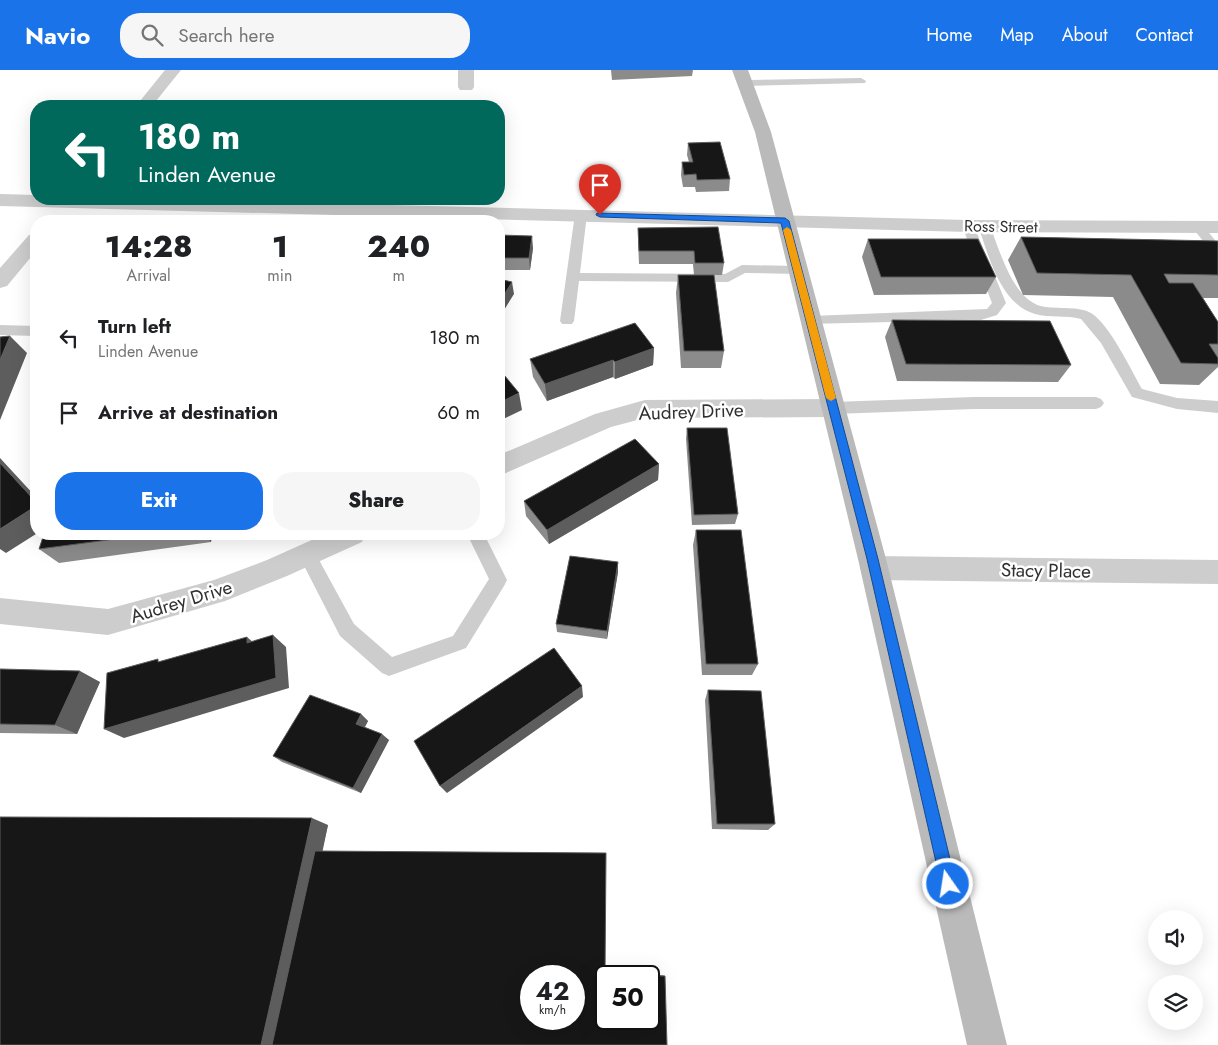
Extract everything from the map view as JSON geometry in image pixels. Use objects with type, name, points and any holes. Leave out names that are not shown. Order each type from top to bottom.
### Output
[{"type":"main road","points":[[743,77],[763,132],[834,408],[874,568],[987,1045]]},
{"type":"street","points":[[149,100],[173,70]]},
{"type":"street","points":[[466,70],[466,87]]},
{"type":"street","name":"Ross Street","points":[[0,200],[30,200]]},
{"type":"street","points":[[56,215],[65,205]]},
{"type":"street","name":"Ross Street","points":[[172,205],[379,215]]},
{"type":"street","name":"Ross Street","points":[[505,215],[581,214],[976,226],[1218,228]]},
{"type":"street","points":[[0,281],[30,246]]},
{"type":"street","name":"Audrey Drive","points":[[505,463],[604,420],[646,409],[834,408]]},
{"type":"street","name":"Audrey Drive","points":[[0,611],[108,622],[215,592],[338,540]]},
{"type":"street","name":"Stacy Place","points":[[874,568],[1218,572]]},
{"type":"lane","points":[[743,77],[861,81]]},
{"type":"lane","points":[[567,321],[581,214]]},
{"type":"lane","points":[[811,320],[981,315],[992,312],[999,304],[976,226]]},
{"type":"lane","points":[[976,226],[1011,290],[1023,304],[1037,310],[1086,316],[1098,327],[1136,393],[1157,400],[1205,408],[1218,407]]},
{"type":"lane","points":[[1198,227],[1218,252]]},
{"type":"lane","points":[[573,277],[703,279],[728,278],[742,269],[751,268],[798,270]]},
{"type":"lane","points":[[0,330],[30,331]]},
{"type":"lane","points":[[834,408],[974,403],[1096,403]]},
{"type":"lane","points":[[307,554],[347,630],[389,667],[459,642],[498,580],[478,540]]},
{"type":"building","points":[[720,142],[730,179],[697,180],[696,174],[684,175],[682,162],[693,162],[688,143]]},
{"type":"building","points":[[718,227],[724,263],[695,263],[694,251],[639,251],[638,228]]},
{"type":"building","points":[[505,235],[532,236],[529,258],[505,258]]},
{"type":"building","points":[[1021,237],[1218,241],[1218,275],[1164,274],[1169,283],[1193,283],[1218,322],[1218,344],[1209,344],[1218,358],[1218,364],[1181,363],[1131,275],[1037,273]]},
{"type":"building","points":[[868,239],[978,239],[996,277],[881,277]]},
{"type":"building","points":[[678,275],[714,275],[724,351],[684,351]]},
{"type":"building","points":[[505,280],[512,282],[505,293]]},
{"type":"building","points":[[892,320],[1050,321],[1071,365],[906,364]]},
{"type":"building","points":[[635,323],[654,348],[545,384],[530,359]]},
{"type":"building","points":[[10,336],[0,360],[0,337]]},
{"type":"building","points":[[505,376],[519,393],[505,400]]},
{"type":"building","points":[[687,428],[727,428],[738,514],[694,515]]},
{"type":"building","points":[[635,439],[659,464],[547,530],[524,501]]},
{"type":"building","points":[[0,463],[30,496],[30,510],[0,529]]},
{"type":"building","points":[[696,530],[741,530],[758,664],[706,664]]},
{"type":"building","points":[[42,540],[107,540],[39,549]]},
{"type":"building","points":[[570,556],[618,562],[607,631],[556,624]]},
{"type":"building","points":[[273,635],[276,678],[104,729],[107,673],[158,659],[158,662],[247,637],[247,643]]},
{"type":"building","points":[[554,648],[582,686],[440,786],[414,741]]},
{"type":"building","points":[[0,669],[80,671],[55,725],[0,724]]},
{"type":"building","points":[[708,690],[761,691],[775,824],[717,824]]},
{"type":"building","points":[[310,695],[361,714],[356,724],[382,734],[353,788],[273,756]]},
{"type":"building","points":[[0,817],[312,818],[261,1045],[0,1045]]},
{"type":"building","points":[[315,851],[606,853],[605,965],[595,965],[595,1030],[660,1030],[660,976],[665,976],[667,1045],[272,1045]]},
{"type":"slow traffic","points":[[787,230],[831,398]]},
{"type":"route","points":[[600,215],[785,221],[872,559],[948,884]]}]
